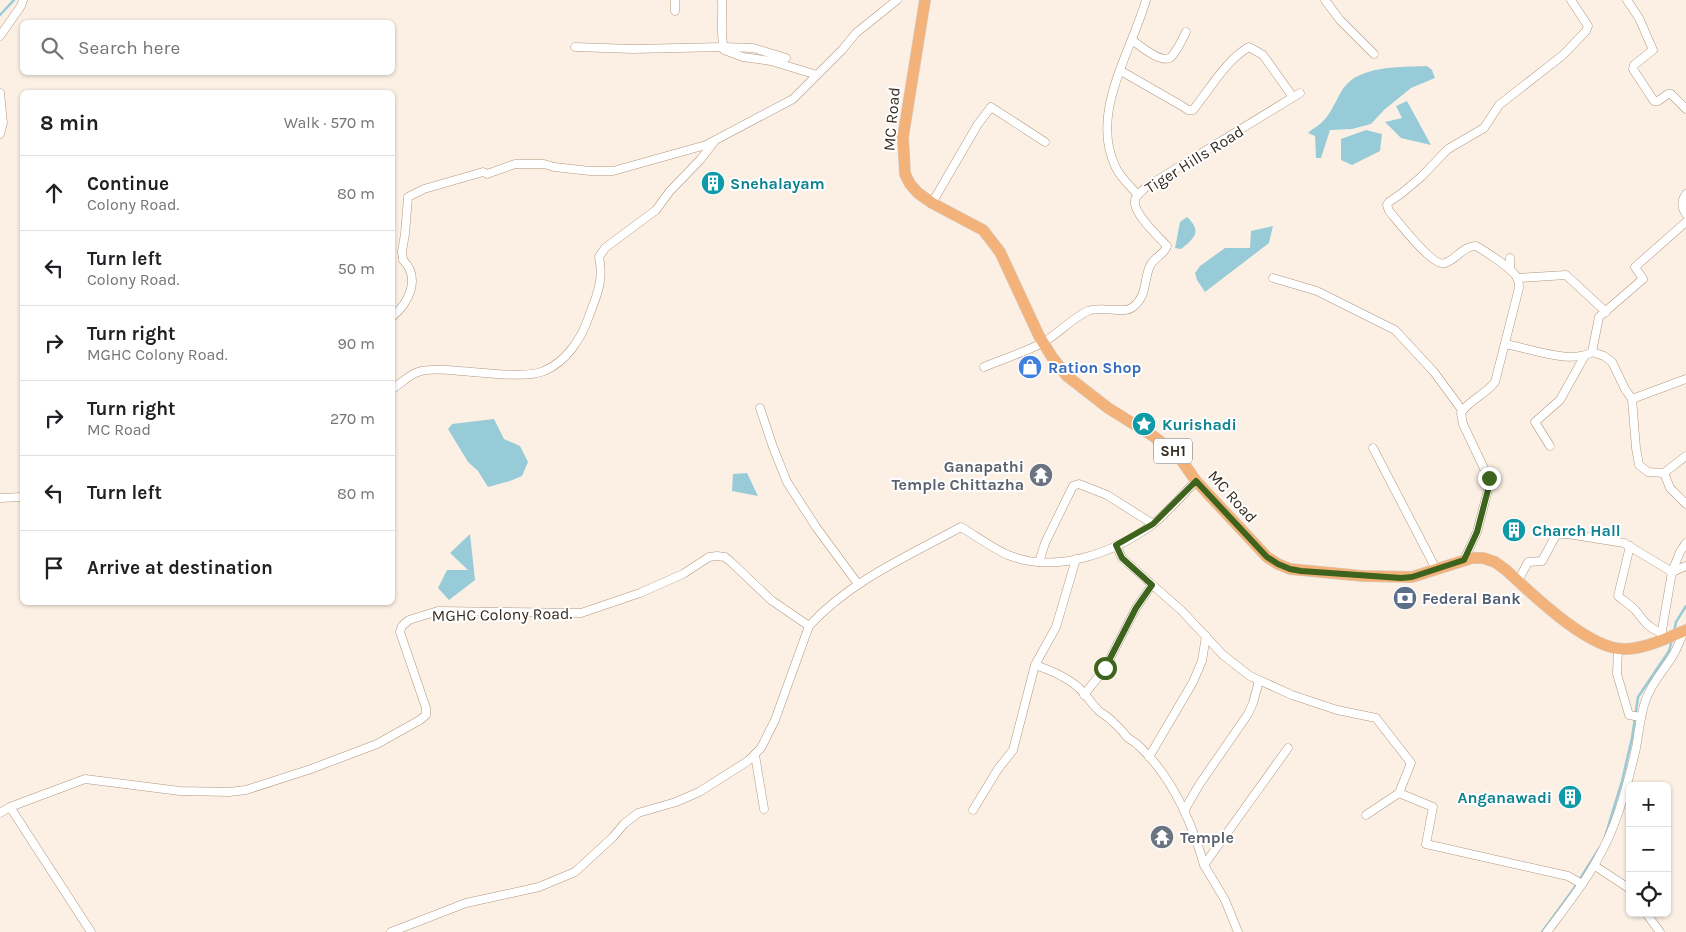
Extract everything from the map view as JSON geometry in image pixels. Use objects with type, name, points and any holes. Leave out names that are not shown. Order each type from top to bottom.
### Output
[{"type":"main road","name":"MC Road","points":[[925,0],[903,137],[905,174],[910,184],[918,193],[932,203],[973,223],[983,230],[1000,252],[1043,342],[1067,376],[1108,408],[1153,436],[1177,454],[1196,481],[1267,557],[1290,569],[1401,578],[1412,577],[1472,558],[1483,558],[1495,562],[1580,633],[1595,641],[1618,648],[1635,648],[1661,636],[1685,632]]},
{"type":"street","points":[[0,36],[21,6],[23,0]]},
{"type":"street","points":[[675,0],[675,11]]},
{"type":"street","points":[[722,0],[724,50],[728,53],[771,61],[817,74]]},
{"type":"street","points":[[395,314],[400,310],[412,290],[411,274],[408,264],[403,260],[402,251],[408,197],[424,189],[482,172],[487,174],[515,164],[544,164],[590,171],[612,171],[706,145],[793,98],[856,33],[897,0]]},
{"type":"street","points":[[1138,195],[1116,169],[1107,139],[1110,98],[1146,0]]},
{"type":"street","points":[[1325,0],[1340,20],[1374,54]]},
{"type":"street","points":[[1462,410],[1485,393],[1495,382],[1519,288],[1518,278],[1510,269],[1476,246],[1464,250],[1445,263],[1439,263],[1423,250],[1389,210],[1387,205],[1421,177],[1448,149],[1484,128],[1499,105],[1563,54],[1586,31],[1588,26],[1571,0]]},
{"type":"street","points":[[1627,0],[1639,18],[1653,50],[1634,65],[1632,69],[1650,98],[1654,101],[1658,101],[1671,94],[1686,109]]},
{"type":"street","points":[[1132,40],[1161,59],[1167,60],[1172,57],[1186,32]]},
{"type":"street","points":[[574,47],[633,49],[723,46],[753,48],[786,58]]},
{"type":"street","name":"Tiger Hills Road","points":[[1043,342],[1088,311],[1098,308],[1131,309],[1138,303],[1145,291],[1153,261],[1165,252],[1167,246],[1139,214],[1135,204],[1135,199],[1146,187],[1297,95],[1263,54],[1250,47],[1229,63],[1193,110],[1188,110],[1121,70]]},
{"type":"street","points":[[0,93],[2,123],[0,134]]},
{"type":"street","points":[[932,203],[978,124],[991,107],[1045,142]]},
{"type":"street","points":[[395,387],[418,372],[453,370],[529,374],[544,372],[558,362],[573,348],[585,329],[597,296],[602,271],[599,257],[605,248],[656,210],[670,191],[700,160],[715,140]]},
{"type":"street","points":[[1686,194],[1682,200],[1683,209],[1686,214]]},
{"type":"street","points":[[1550,446],[1535,422],[1560,400],[1584,357],[1592,352],[1599,317],[1643,279],[1635,267],[1686,222]]},
{"type":"street","points":[[1510,258],[1510,269]]},
{"type":"street","points":[[1518,278],[1566,276],[1606,312]]},
{"type":"street","points":[[1272,278],[1318,291],[1395,330],[1434,372],[1462,410],[1463,424],[1489,478],[1489,486],[1477,532],[1464,560]]},
{"type":"street","points":[[984,367],[1043,342]]},
{"type":"street","points":[[1505,344],[1570,357],[1584,357]]},
{"type":"street","points":[[1592,352],[1604,356],[1612,362],[1632,399],[1638,465],[1648,472],[1664,473],[1686,456]]},
{"type":"street","points":[[1632,399],[1686,378]]},
{"type":"street","points":[[760,408],[787,482],[816,527],[858,584]]},
{"type":"street","points":[[1373,448],[1436,570]]},
{"type":"street","points":[[1664,473],[1670,488],[1686,504]]},
{"type":"street","points":[[391,932],[466,903],[539,886],[575,872],[613,837],[624,824],[638,813],[676,802],[700,792],[755,755],[761,748],[775,720],[809,626],[820,614],[858,584],[961,527],[1008,555],[1047,564],[1090,557],[1153,524],[1196,481]]},
{"type":"street","points":[[1039,562],[1045,543],[1073,486],[1079,484],[1107,495],[1153,524]]},
{"type":"street","points":[[0,498],[20,497]]},
{"type":"street","points":[[1518,581],[1528,562],[1542,561],[1556,535],[1568,534],[1603,538],[1624,543],[1672,572]]},
{"type":"street","points":[[1661,636],[1672,572],[1686,543]]},
{"type":"street","points":[[1116,545],[1122,558],[1182,611],[1228,659],[1259,681],[1292,695],[1337,710],[1376,718],[1411,763],[1399,794],[1366,815]]},
{"type":"street","points":[[1630,546],[1618,596],[1661,636]]},
{"type":"street","name":"MGHC Colony Road.","points":[[0,813],[10,807],[85,779],[180,791],[229,792],[246,790],[311,769],[377,744],[420,720],[426,714],[426,708],[400,632],[402,626],[409,620],[438,612],[581,613],[640,593],[683,574],[709,558],[717,556],[731,562],[771,600],[809,626]]},
{"type":"street","points":[[974,810],[998,769],[1013,750],[1035,665],[1056,627],[1076,559]]},
{"type":"street","points":[[1672,572],[1686,566]]},
{"type":"street","points":[[1084,695],[1088,684],[1105,668],[1136,608],[1152,585]]},
{"type":"street","points":[[1547,932],[1595,866],[1616,821],[1636,748],[1641,716],[1646,700],[1655,680],[1673,655],[1685,632]]},
{"type":"street","points":[[1150,757],[1193,682],[1202,661],[1206,636]]},
{"type":"street","points":[[1618,648],[1617,674],[1629,715],[1641,716]]},
{"type":"street","points":[[1035,665],[1048,669],[1071,682],[1100,712],[1114,722],[1150,757],[1169,781],[1193,830],[1204,865],[1225,900],[1238,932]]},
{"type":"street","points":[[1184,811],[1199,785],[1248,714],[1259,681]]},
{"type":"street","points":[[1204,865],[1288,748]]},
{"type":"street","points":[[755,755],[764,809]]},
{"type":"street","points":[[1399,794],[1433,807],[1426,844],[1568,876],[1582,884]]},
{"type":"street","points":[[10,807],[91,932]]},
{"type":"street","points":[[1595,866],[1626,885]]},
{"type":"street","points":[[1649,917],[1660,932]]},
{"type":"water","points":[[1427,66],[1432,70],[1435,78],[1411,88],[1384,110],[1371,124],[1352,129],[1330,130],[1321,158],[1316,158],[1315,136],[1308,133],[1328,116],[1342,91],[1351,80],[1374,70]]},
{"type":"water","points":[[1407,101],[1431,145],[1401,138],[1385,122],[1402,118],[1396,106]]},
{"type":"water","points":[[1366,130],[1382,134],[1380,151],[1352,165],[1341,160],[1341,139]]},
{"type":"water","points":[[1187,217],[1194,226],[1195,234],[1181,249],[1175,248],[1180,222]]},
{"type":"water","points":[[1273,226],[1269,243],[1205,292],[1195,273],[1200,266],[1225,248],[1250,248],[1251,231]]},
{"type":"water","points":[[494,419],[504,439],[520,446],[528,462],[522,476],[488,487],[478,471],[468,462],[448,429],[452,424]]},
{"type":"water","points":[[747,473],[758,496],[732,491],[733,474]]},
{"type":"water","points":[[470,534],[475,580],[449,600],[438,588],[447,570],[468,570],[450,553]]},
{"type":"waterway","points":[[0,15],[14,0]]},
{"type":"waterway","points":[[1674,632],[1676,622],[1686,606]]},
{"type":"waterway","points":[[1604,840],[1622,781],[1632,738],[1638,697],[1669,651],[1672,640]]},
{"type":"waterway","points":[[1542,932],[1575,887],[1600,847]]},
{"type":"place","name":"Snehalayam","points":[[713,183]]},
{"type":"place","name":"Ration Shop","points":[[1030,367]]},
{"type":"place","name":"Kurishadi","points":[[1144,424]]},
{"type":"place","name":"Ganapathi Temple Chittazha","points":[[1041,475]]},
{"type":"place","name":"Charch Hall","points":[[1514,530]]},
{"type":"place","name":"Federal Bank","points":[[1405,598]]},
{"type":"place","name":"Anganawadi","points":[[1570,797]]},
{"type":"place","name":"Temple","points":[[1162,837]]},
{"type":"route","points":[[1105,668],[1136,608],[1152,585],[1122,558],[1116,545],[1153,524],[1196,481],[1254,544],[1267,557],[1278,564],[1301,571],[1401,578],[1412,577],[1464,560],[1477,532],[1489,486],[1489,478]]}]
